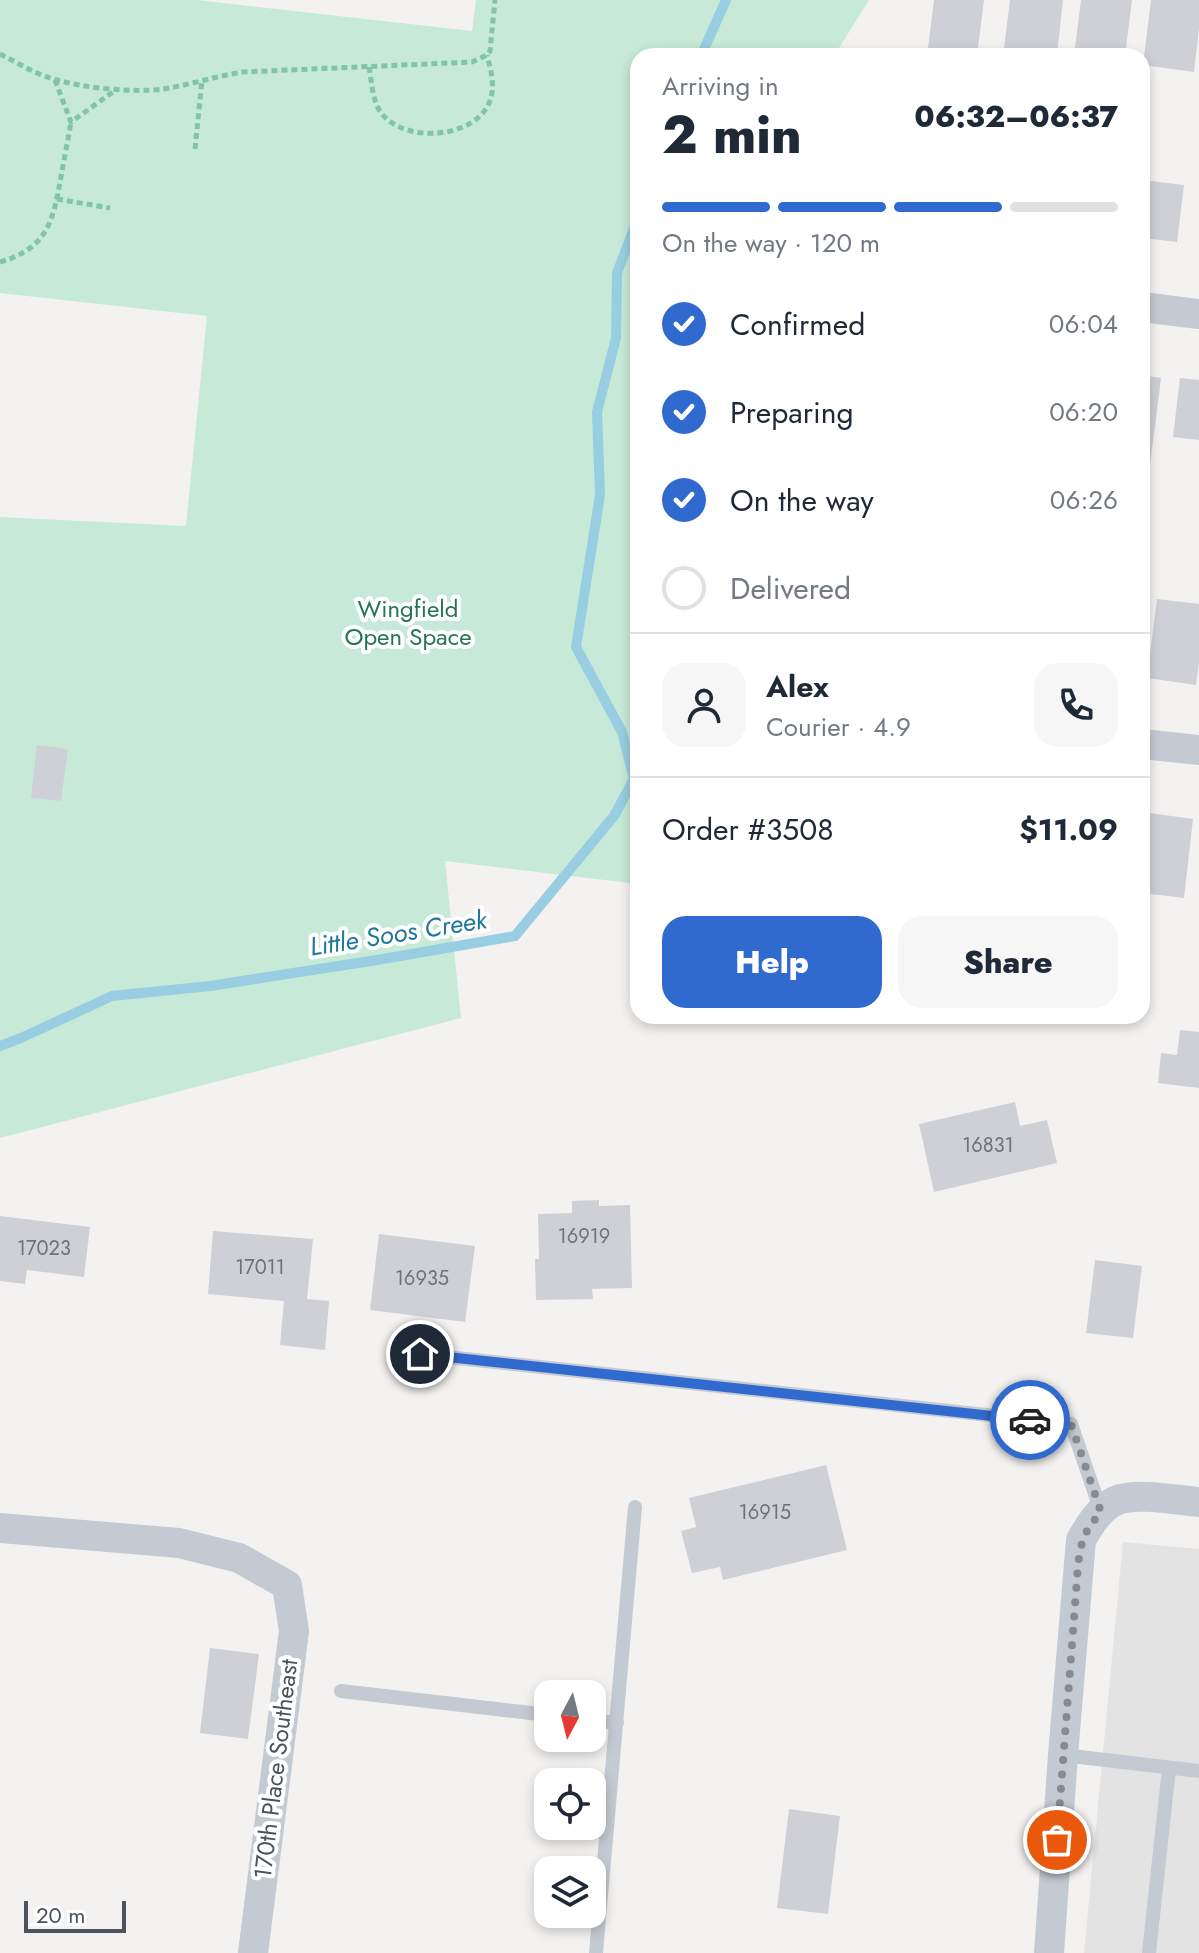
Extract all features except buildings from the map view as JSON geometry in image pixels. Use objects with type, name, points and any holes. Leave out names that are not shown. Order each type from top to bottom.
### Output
[{"type":"street","points":[[1150,308],[1199,314]]},
{"type":"street","points":[[1150,745],[1199,750]]},
{"type":"street","points":[[1049,1953],[1081,1540],[1090,1524],[1115,1501],[1135,1497],[1199,1502]]},
{"type":"street","name":"170th Place Southeast","points":[[0,1528],[179,1543],[239,1558],[287,1585],[294,1631],[253,1953]]},
{"type":"lane","points":[[420,1354],[1071,1424],[1101,1512]]},
{"type":"lane","points":[[596,1953],[635,1507]]},
{"type":"lane","points":[[341,1691],[534,1713]]},
{"type":"lane","points":[[606,1722],[617,1723]]},
{"type":"lane","points":[[1063,1755],[1199,1771]]},
{"type":"lane","points":[[1149,1953],[1169,1768]]},
{"type":"path","points":[[0,54],[55,80],[117,89],[160,89],[243,72],[472,62],[490,51],[495,0]]},
{"type":"path","points":[[369,66],[376,103],[383,115],[410,131],[430,134],[459,130],[474,123],[489,105],[493,81],[487,55]]},
{"type":"path","points":[[0,262],[20,255],[46,231],[54,213],[71,122],[55,80]]},
{"type":"path","points":[[195,149],[202,80]]},
{"type":"path","points":[[71,122],[117,89]]},
{"type":"path","points":[[57,199],[110,208]]},
{"type":"shaded area","points":[[1123,1542],[1199,1549],[1199,1953],[1084,1953]]},
{"type":"green space","name":"Wingfield Open Space","points":[[0,0],[197,0],[472,31],[476,0],[869,0],[839,48],[630,48],[630,883],[445,861],[461,1018],[0,1138],[0,517],[186,526],[207,316],[0,293]]},
{"type":"waterway","name":"Little Soos Creek","points":[[705,48],[726,0]]},
{"type":"waterway","name":"Little Soos Creek","points":[[630,239],[617,273],[616,338],[597,412],[600,495],[576,647],[622,732],[630,763]]},
{"type":"waterway","name":"Little Soos Creek","points":[[0,1046],[112,996],[210,986],[515,936],[614,816],[630,786]]},
{"type":"way so far","points":[[1030,1420],[1071,1424],[1101,1512],[1081,1540],[1057,1840]]},
{"type":"route","points":[[420,1354],[1030,1420]]}]
